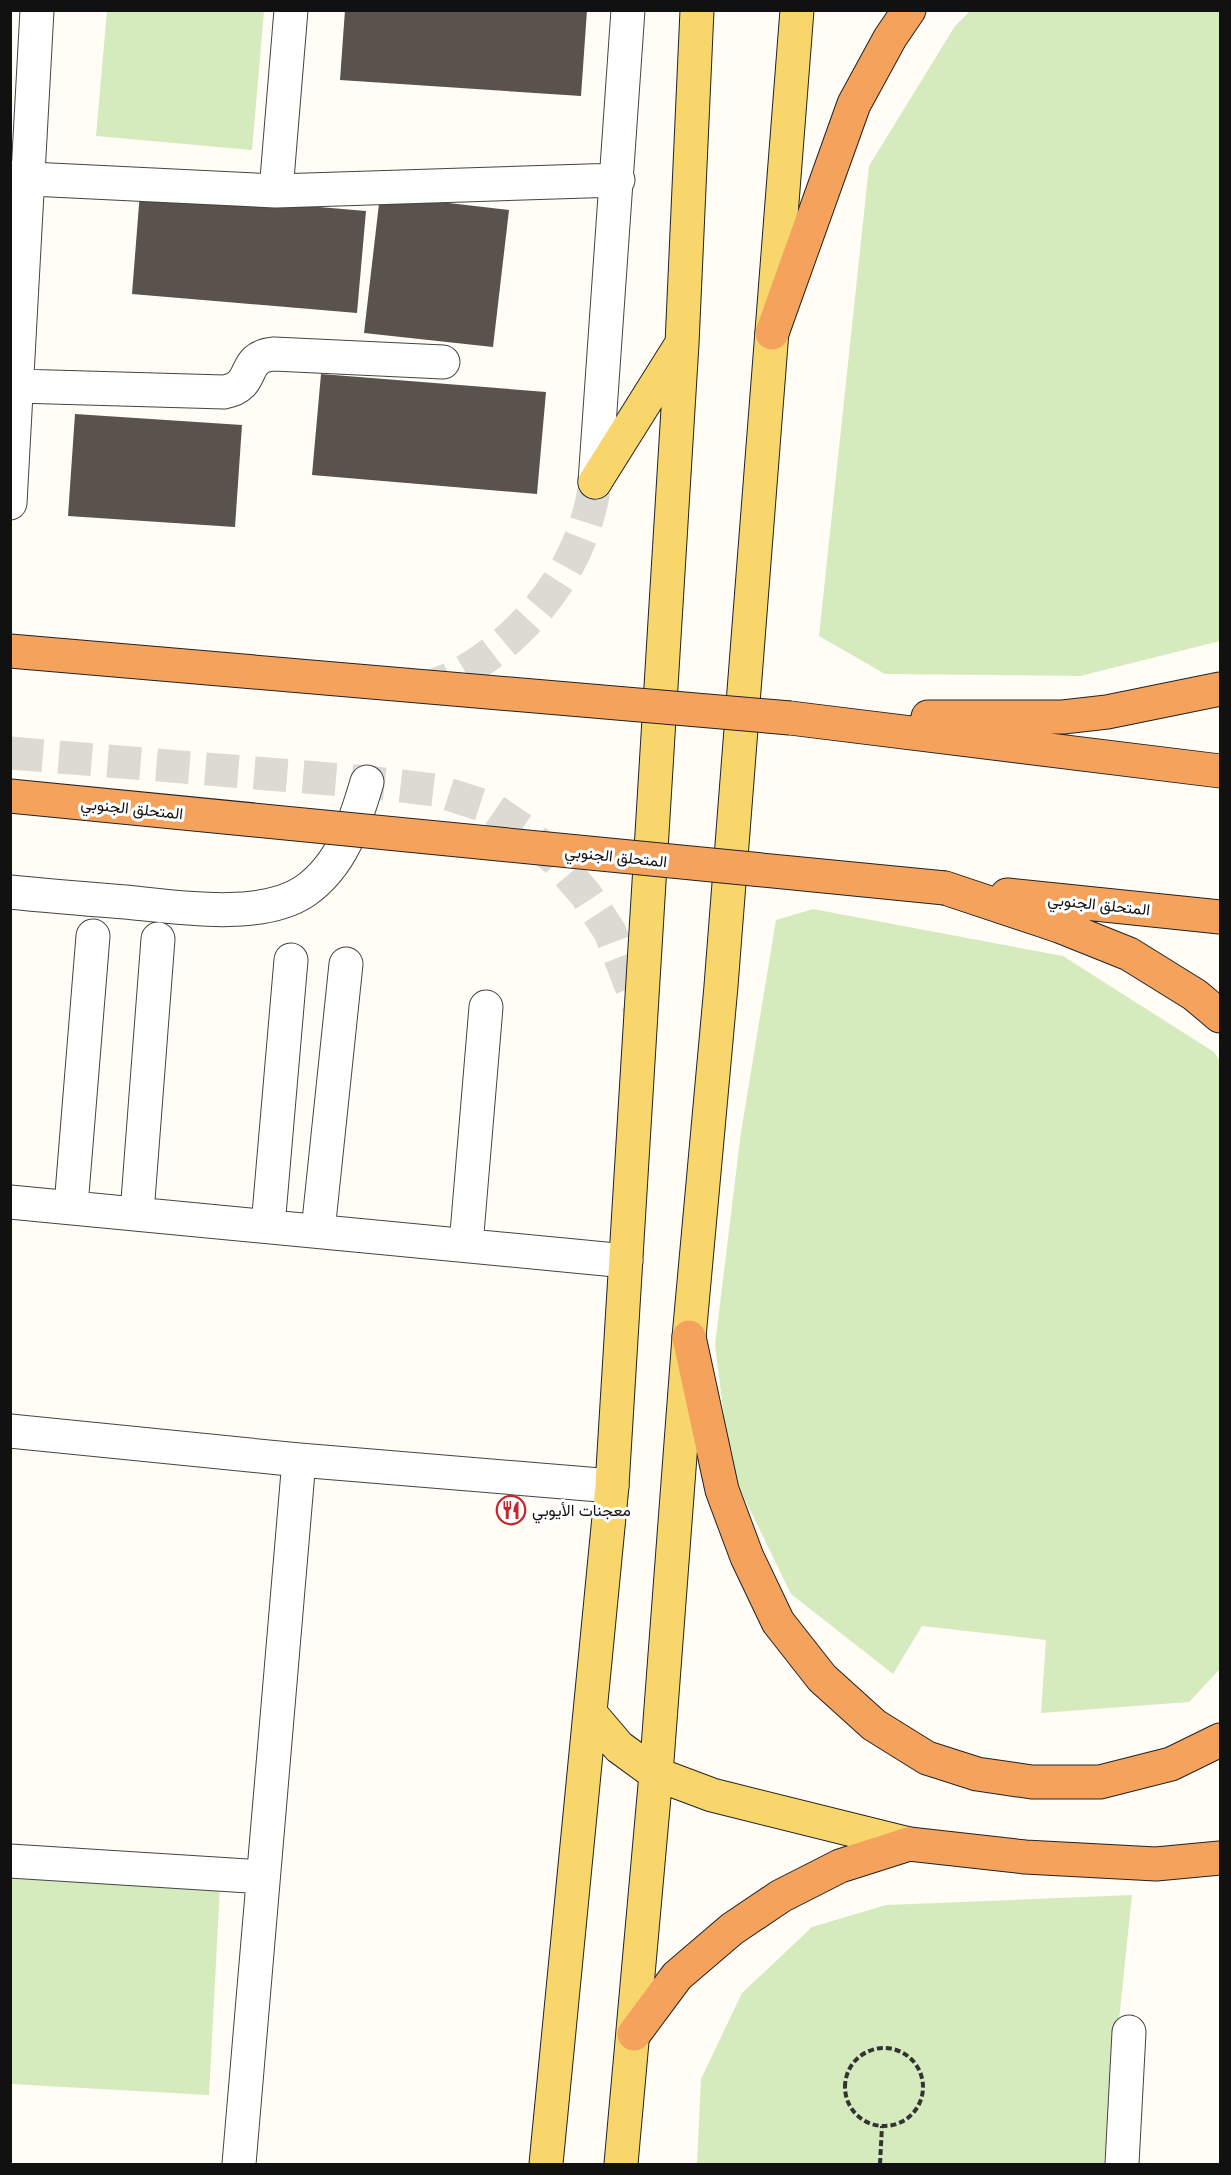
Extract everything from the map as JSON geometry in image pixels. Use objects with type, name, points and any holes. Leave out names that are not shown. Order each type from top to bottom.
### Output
[{"type":"highway","points":[[772,333],[854,104],[890,38],[909,10]]},
{"type":"highway","points":[[10,651],[790,718],[1221,771]]},
{"type":"highway","points":[[790,718],[1063,717],[1107,712],[1221,689]]},
{"type":"highway","name":"المتحلق الجنوبي","points":[[10,796],[1221,917]]},
{"type":"highway","points":[[945,888],[1059,926],[1129,954],[1195,995],[1221,1016]]},
{"type":"highway","points":[[688,1337],[722,1490],[747,1557],[778,1622],[822,1678],[874,1725],[927,1758],[977,1774],[1032,1782],[1100,1782],[1171,1764],[1221,1740]]},
{"type":"highway","points":[[634,2034],[677,1976],[732,1929],[781,1896],[840,1866],[909,1844],[1025,1857],[1156,1864],[1221,1858]]},
{"type":"main road","points":[[546,2164],[612,1486],[682,344],[697,10]]},
{"type":"main road","points":[[621,2164],[656,1774],[688,1337],[721,986],[797,10]]},
{"type":"main road","points":[[595,482],[682,344]]},
{"type":"main road","points":[[590,1713],[619,1747],[656,1774],[712,1795],[909,1844]]},
{"type":"street","points":[[10,503],[17,386],[19,179],[38,10]]},
{"type":"street","points":[[276,191],[291,10]]},
{"type":"street","points":[[595,482],[618,180],[628,10]]},
{"type":"street","points":[[19,179],[276,191],[618,180]]},
{"type":"street","points":[[17,386],[224,392],[242,385],[256,359],[265,355],[443,362]]},
{"type":"street","points":[[10,892],[198,909],[239,909],[274,905],[304,891],[326,872],[344,848],[356,820],[367,782]]},
{"type":"street","points":[[71,1206],[93,936]]},
{"type":"street","points":[[137,1213],[158,939]]},
{"type":"street","points":[[267,1226],[291,960]]},
{"type":"street","points":[[318,1231],[346,964]]},
{"type":"street","points":[[466,1245],[486,1007]]},
{"type":"street","points":[[10,1202],[71,1206],[626,1261]]},
{"type":"street","points":[[10,1431],[299,1460],[612,1486]]},
{"type":"street","points":[[239,2164],[299,1460]]},
{"type":"street","points":[[10,1861],[263,1877]]},
{"type":"street","points":[[1122,2164],[1129,2032]]},
{"type":"path","points":[[886,2048],[902,2052],[914,2061],[922,2074],[924,2089],[920,2104],[910,2116],[898,2124],[882,2126],[868,2122],[855,2113],[847,2100],[845,2085],[849,2070],[859,2058],[871,2050],[886,2048]]},
{"type":"path","points":[[880,2164],[882,2126]]},
{"type":"green space","points":[[107,11],[264,11],[252,150],[96,136]]},
{"type":"green space","points":[[970,11],[1220,11],[1220,641],[1080,676],[885,674],[819,636],[869,166],[955,26]]},
{"type":"green space","points":[[813,909],[1063,956],[1214,1052],[1220,1061],[1220,1669],[1189,1702],[1041,1713],[1046,1640],[922,1626],[893,1674],[791,1594],[731,1471],[715,1345],[741,1132],[776,920]]},
{"type":"green space","points":[[10,1874],[220,1886],[209,2095],[11,2084]]},
{"type":"green space","points":[[1132,1895],[1104,2164],[697,2164],[701,2079],[742,1993],[812,1927],[886,1905]]},
{"type":"building","points":[[345,10],[587,10],[581,96],[340,80]]},
{"type":"building","points":[[140,192],[366,211],[357,313],[132,294]]},
{"type":"building","points":[[380,195],[509,210],[493,347],[364,333]]},
{"type":"building","points":[[321,374],[546,392],[537,494],[312,475]]},
{"type":"building","points":[[75,414],[242,425],[235,527],[68,516]]},
{"type":"tunnel","points":[[419,688],[452,678],[482,660],[503,644],[541,605],[571,560],[582,535],[595,482]]},
{"type":"tunnel","points":[[10,753],[367,782],[435,790],[491,808],[526,832],[557,861],[586,895],[610,932],[641,1012]]},
{"type":"place","name":"معجنات الأيوبي","points":[[511,1510]]}]
